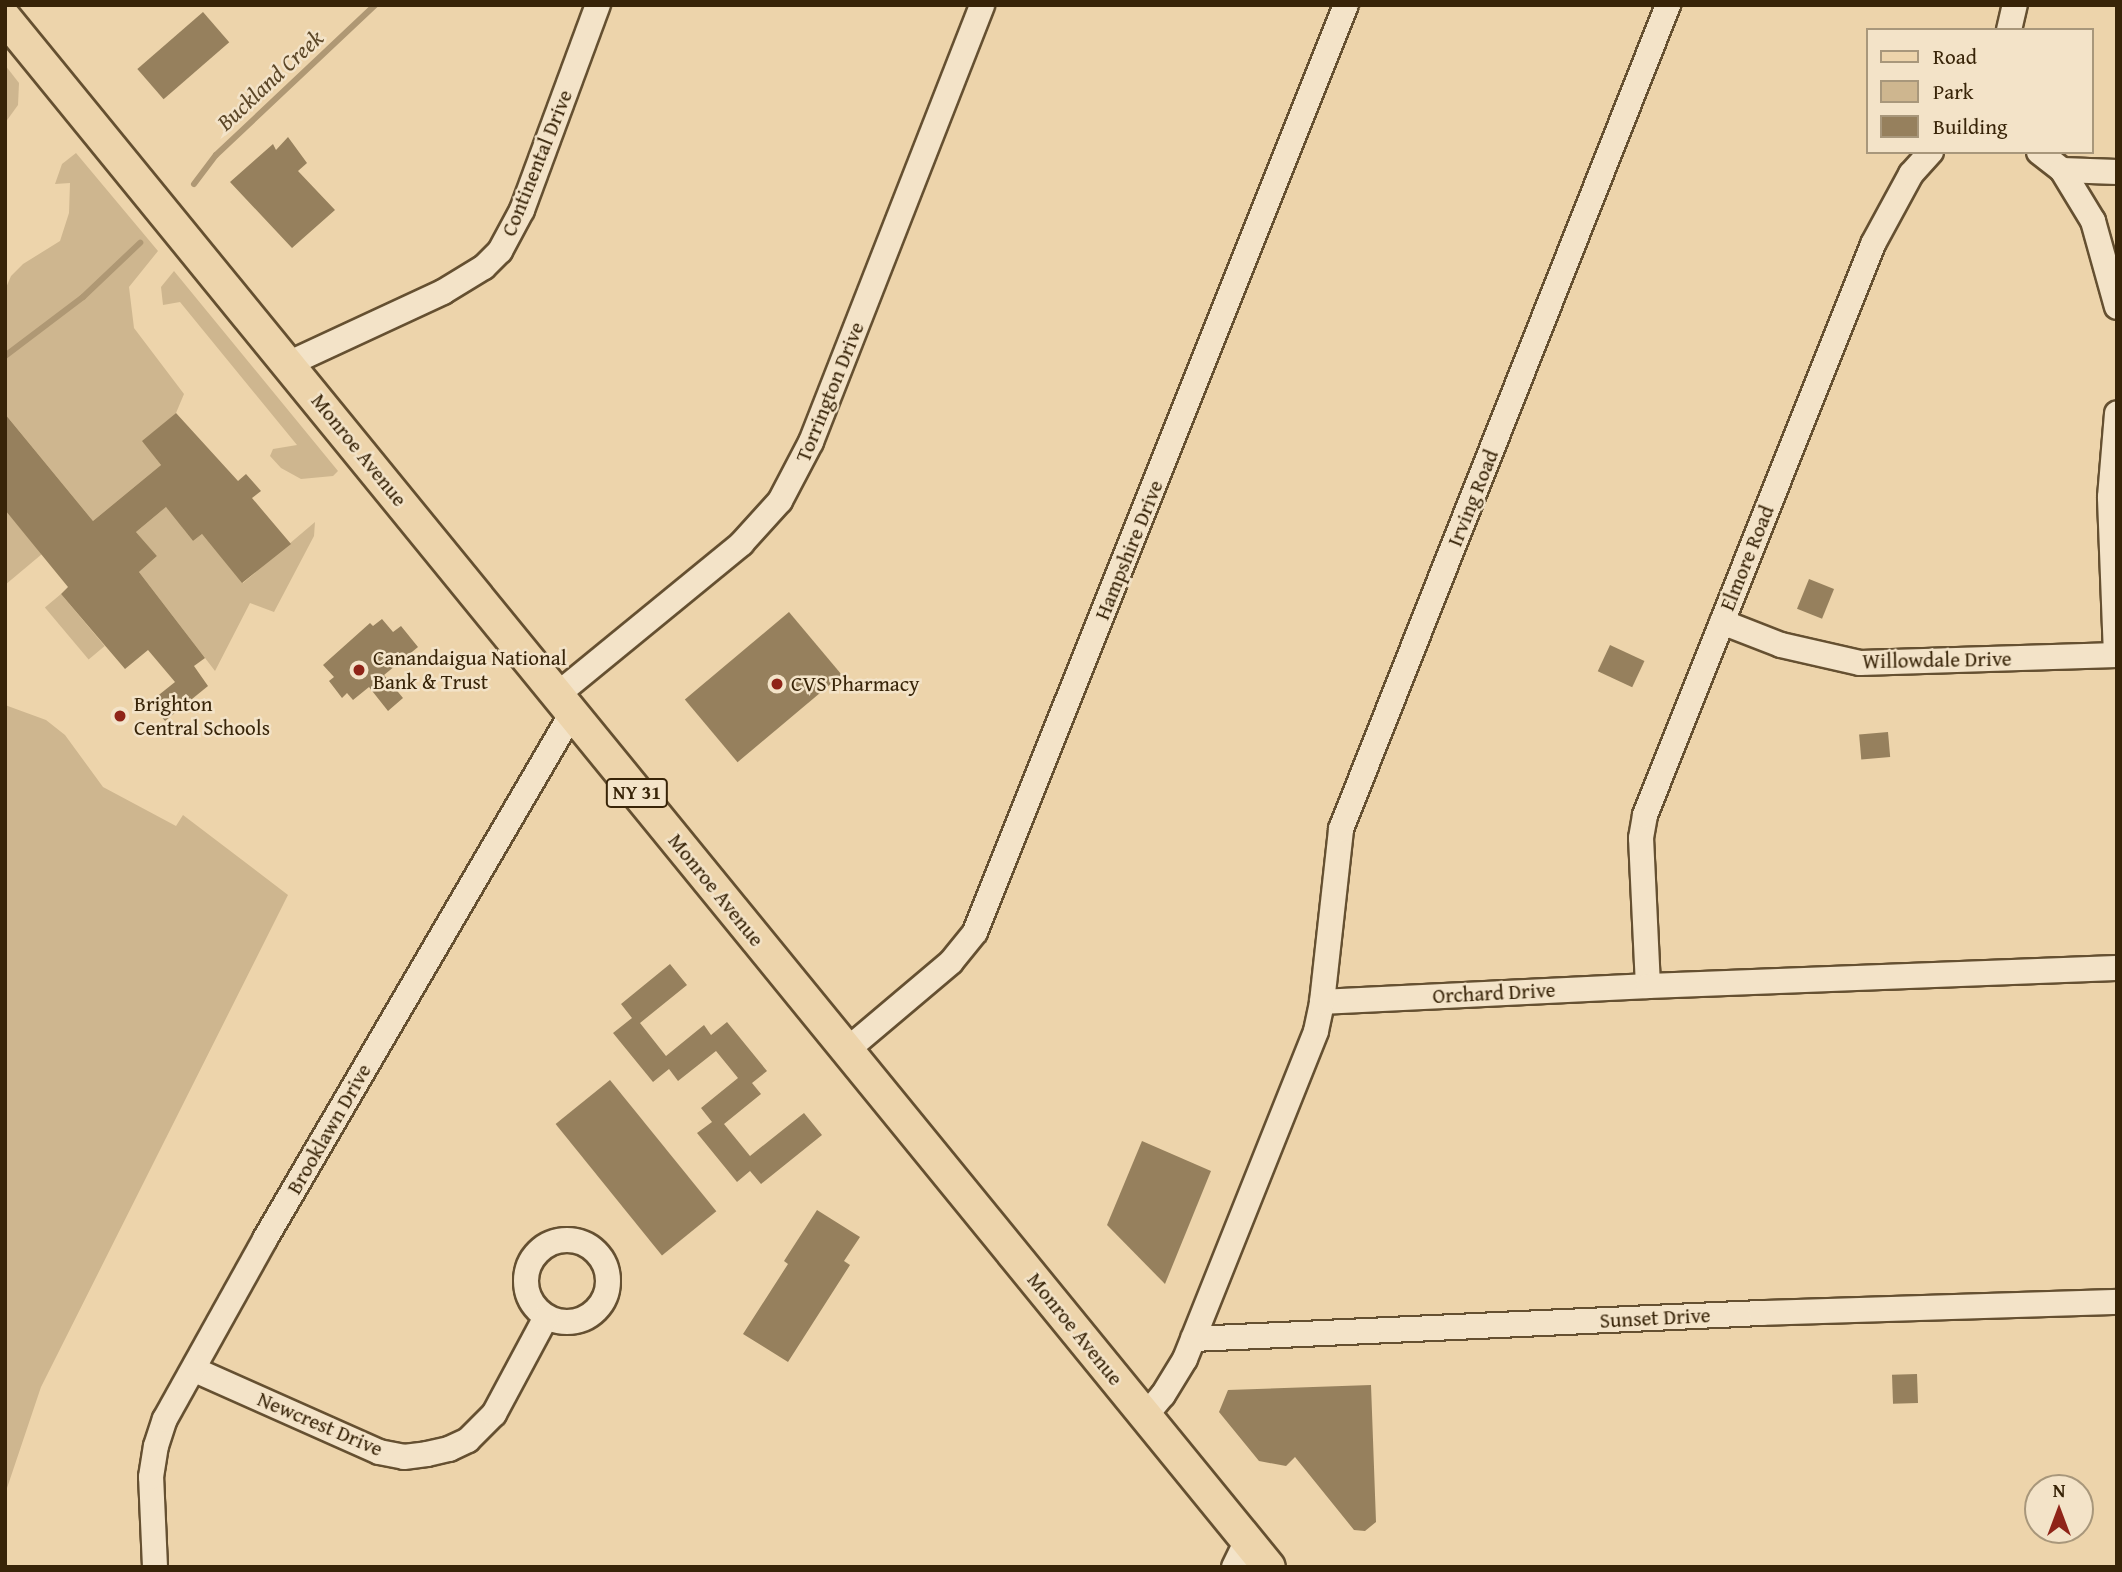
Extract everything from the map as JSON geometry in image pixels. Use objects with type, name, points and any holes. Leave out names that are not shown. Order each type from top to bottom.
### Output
[{"type":"main road","name":"Monroe Avenue","points":[[5,18],[1146,1415],[1240,1553],[1269,1567]]},
{"type":"street","name":"Continental Drive","points":[[288,364],[443,292],[484,267],[500,251],[522,210],[598,5]]},
{"type":"street","name":"Torrington Drive","points":[[565,704],[760,527],[786,490],[811,442],[982,5]]},
{"type":"street","name":"Hampshire Drive","points":[[847,1050],[951,962],[975,932],[1346,5]]},
{"type":"street","name":"Irving Road","points":[[1322,1002],[1341,829],[1668,5]]},
{"type":"street","points":[[2009,28],[2015,5]]},
{"type":"street","name":"Elmore Road","points":[[1648,986],[1642,825],[1873,244],[1911,174],[1929,154]]},
{"type":"street","points":[[2042,154],[2062,170],[2093,221],[2117,307]]},
{"type":"street","points":[[2062,170],[2117,173]]},
{"type":"street","points":[[2116,655],[2110,497],[2117,412]]},
{"type":"street","name":"Willowdale Drive","points":[[1722,622],[1781,645],[1860,663],[2116,655]]},
{"type":"street","name":"Brooklawn Drive","points":[[155,1567],[151,1477],[156,1446],[165,1419],[195,1370],[265,1239],[565,704]]},
{"type":"street","name":"Orchard Drive","points":[[1322,1002],[2117,968]]},
{"type":"street","points":[[1146,1415],[1163,1395],[1193,1339],[1315,1031],[1322,1002]]},
{"type":"street","name":"Sunset Drive","points":[[1193,1339],[1761,1313],[2117,1302]]},
{"type":"street","name":"Newcrest Drive","points":[[195,1370],[379,1452],[404,1457],[427,1454],[449,1449],[468,1440],[494,1415],[546,1317]]},
{"type":"green space","points":[[5,65],[19,83],[18,105],[5,123]]},
{"type":"green space","points":[[76,153],[158,251],[129,287],[134,328],[184,394],[176,413],[143,441],[161,465],[93,521],[5,414],[5,290],[11,276],[23,264],[60,241],[69,213],[70,183],[55,184],[62,164]]},
{"type":"green space","points":[[174,271],[338,471],[333,476],[301,479],[281,468],[270,456],[273,449],[297,445],[180,302],[163,305],[161,287]]},
{"type":"green space","points":[[173,501],[191,520],[182,527],[193,541],[202,534],[243,583],[315,522],[314,536],[274,612],[250,603],[215,671],[139,572],[157,556],[136,532]]},
{"type":"green space","points":[[5,510],[42,554],[5,585]]},
{"type":"green space","points":[[61,594],[105,646],[89,660],[45,607]]},
{"type":"green space","points":[[5,705],[46,720],[65,735],[103,787],[176,826],[183,815],[288,895],[41,1387],[5,1494]]},
{"type":"building","points":[[203,12],[229,42],[164,99],[137,69]]},
{"type":"building","points":[[288,137],[307,163],[298,171],[335,210],[292,248],[230,182],[273,144],[276,150]]},
{"type":"building","points":[[176,413],[238,481],[246,474],[261,491],[252,498],[291,544],[242,583],[202,534],[193,541],[166,507],[136,532],[157,556],[139,572],[205,658],[194,666],[208,686],[165,721],[150,702],[175,682],[148,650],[125,669],[61,594],[68,587],[5,510],[5,414],[93,521],[161,465],[142,441]]},
{"type":"building","points":[[1809,579],[1834,589],[1822,619],[1797,609]]},
{"type":"building","name":"CVS Pharmacy","points":[[789,612],[842,675],[738,762],[685,699]]},
{"type":"building","name":"Canandaigua National Bank & Trust","points":[[382,619],[393,632],[401,626],[418,647],[384,675],[403,698],[388,711],[369,687],[353,700],[347,693],[342,698],[329,681],[334,677],[323,665],[370,623],[373,626]]},
{"type":"building","points":[[1610,645],[1644,661],[1632,687],[1598,671]]},
{"type":"building","points":[[1888,732],[1890,757],[1861,759],[1859,735]]},
{"type":"building","points":[[670,964],[687,985],[640,1023],[666,1056],[704,1025],[711,1035],[727,1022],[767,1071],[752,1083],[761,1094],[724,1124],[750,1156],[804,1113],[822,1135],[761,1184],[750,1171],[737,1182],[697,1133],[712,1122],[701,1108],[738,1078],[716,1051],[678,1081],[669,1069],[653,1082],[613,1033],[632,1018],[621,1004]]},
{"type":"building","points":[[610,1080],[716,1211],[662,1255],[556,1124]]},
{"type":"building","points":[[1142,1141],[1211,1171],[1165,1284],[1107,1225]]},
{"type":"building","points":[[817,1210],[860,1237],[844,1261],[850,1265],[788,1362],[743,1334],[788,1264],[784,1261]]},
{"type":"building","points":[[1917,1374],[1918,1403],[1893,1404],[1892,1375]]},
{"type":"building","points":[[1371,1385],[1376,1522],[1365,1531],[1354,1530],[1295,1457],[1286,1466],[1259,1461],[1219,1412],[1228,1390]]},
{"type":"waterway","name":"Buckland Creek","points":[[194,184],[216,155],[375,5]]},
{"type":"waterway","name":"Buckland Creek","points":[[5,356],[83,297],[140,243]]},
{"type":"place","name":"Canandaigua National Bank & Trust","points":[[359,670]]},
{"type":"place","name":"CVS Pharmacy","points":[[777,684]]},
{"type":"place","name":"Brighton Central Schools","points":[[120,716]]}]
